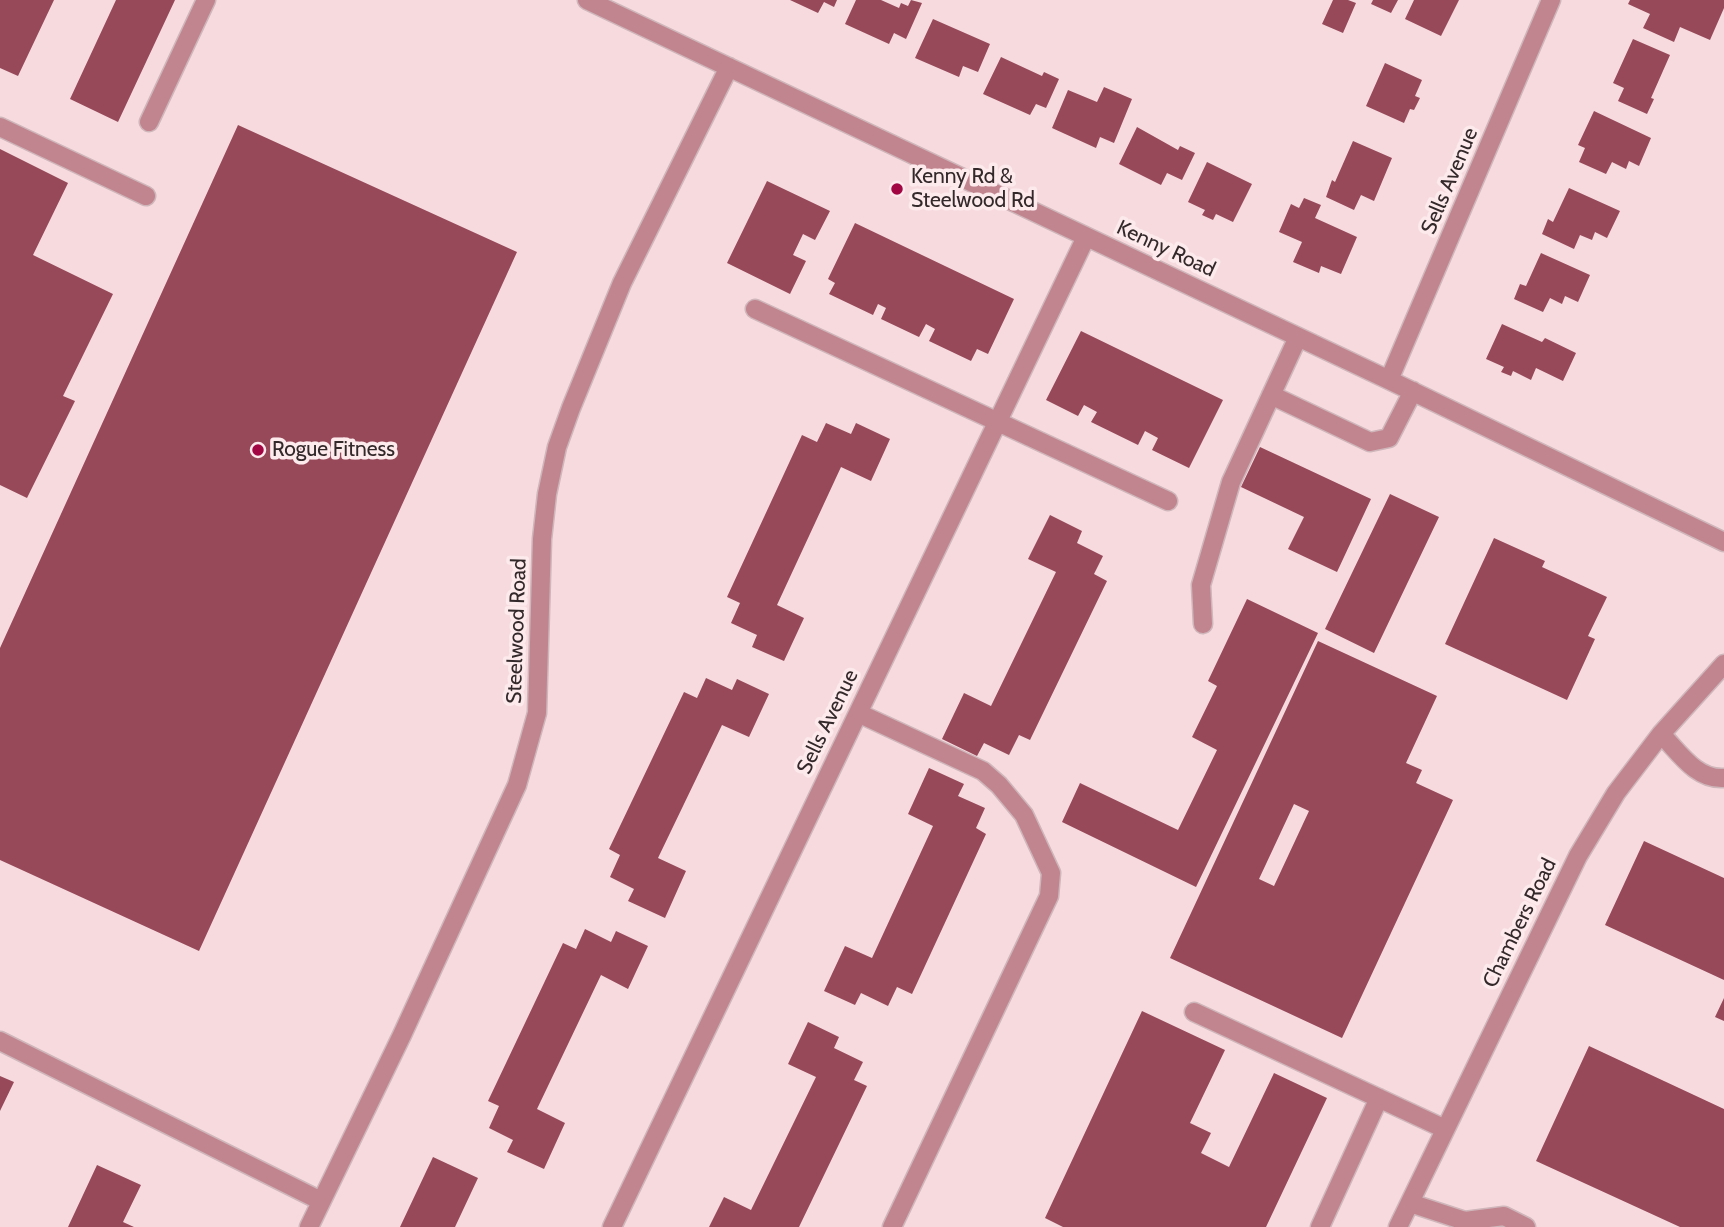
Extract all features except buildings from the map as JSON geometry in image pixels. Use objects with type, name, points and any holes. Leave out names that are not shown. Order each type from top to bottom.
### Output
[{"type":"street","points":[[149,122],[206,0]]},
{"type":"street","name":"Kenny Road","points":[[587,0],[1413,391],[1724,542]]},
{"type":"street","name":"Sells Avenue","points":[[1389,380],[1551,0]]},
{"type":"street","name":"Steelwood Road","points":[[309,1227],[402,1035],[517,785],[539,703],[542,539],[547,495],[557,447],[570,408],[622,284],[729,67]]},
{"type":"street","points":[[0,127],[146,196]]},
{"type":"street","name":"Sells Avenue","points":[[612,1227],[1086,237]]},
{"type":"street","points":[[755,309],[1168,501]]},
{"type":"street","points":[[1203,624],[1201,585],[1231,482],[1298,337]]},
{"type":"street","points":[[1271,395],[1370,442],[1389,438],[1413,391]]},
{"type":"street","name":"Chambers Road","points":[[1398,1227],[1577,856],[1616,793],[1661,734],[1724,664]]},
{"type":"street","points":[[858,713],[983,771],[999,785],[1024,815],[1051,873],[1049,896],[891,1227]]},
{"type":"street","points":[[1661,734],[1698,772],[1714,779],[1724,778]]},
{"type":"street","points":[[1194,1012],[1445,1129]]},
{"type":"street","points":[[0,1041],[321,1201]]},
{"type":"street","points":[[1320,1227],[1379,1098]]},
{"type":"street","points":[[1410,1203],[1465,1221],[1504,1216],[1526,1227]]},
{"type":"place","name":"Kenny Rd & Steelwood Rd","points":[[897,189]]},
{"type":"place","name":"Rogue Fitness","points":[[258,450]]}]
